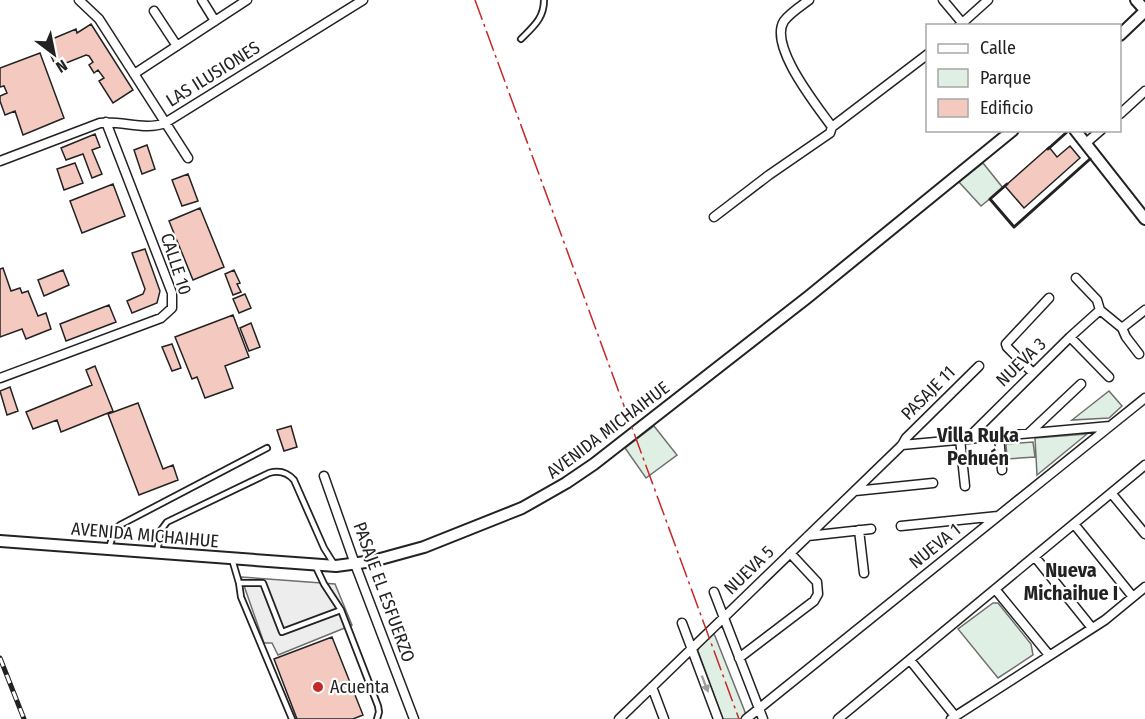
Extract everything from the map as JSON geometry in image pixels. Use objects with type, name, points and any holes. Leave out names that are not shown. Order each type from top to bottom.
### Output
[{"type":"street","points":[[79,0],[99,19],[188,158]]},
{"type":"street","points":[[202,0],[215,21]]},
{"type":"street","points":[[134,74],[247,0]]},
{"type":"street","name":"LAS ILUSIONES","points":[[0,161],[106,122],[150,126],[165,123],[363,0]]},
{"type":"street","points":[[809,0],[787,18],[783,24],[782,34],[791,67],[832,128]]},
{"type":"street","points":[[943,0],[962,24],[988,0]]},
{"type":"street","points":[[1121,33],[1145,10],[1136,0]]},
{"type":"street","points":[[154,11],[177,46]]},
{"type":"street","points":[[714,217],[830,133],[832,128],[926,55]]},
{"type":"street","points":[[1121,112],[1145,91]]},
{"type":"street","name":"CALLE 10","points":[[0,378],[161,318],[172,308],[172,293],[106,122]]},
{"type":"street","name":"AVENIDA MICHAIHUE","points":[[0,541],[336,566],[407,552],[522,508],[567,483],[594,464],[808,297],[1011,132]]},
{"type":"street","points":[[1077,132],[1145,219]]},
{"type":"street","points":[[1086,144],[1099,132]]},
{"type":"street","points":[[1076,278],[1097,300],[1100,310],[1122,328],[1139,354]]},
{"type":"street","points":[[1033,373],[1006,344],[1049,298]]},
{"type":"street","name":"NUEVA 3","points":[[963,439],[1100,310]]},
{"type":"street","points":[[1122,328],[1145,310]]},
{"type":"street","points":[[1071,337],[1109,377]]},
{"type":"street","name":"PASAJE 11","points":[[902,445],[906,438],[979,366]]},
{"type":"street","points":[[1029,433],[1081,384]]},
{"type":"street","name":"NUEVA 1","points":[[746,719],[1145,398]]},
{"type":"street","points":[[902,445],[1110,426]]},
{"type":"street","points":[[999,436],[1002,470]]},
{"type":"street","points":[[963,439],[964,486]]},
{"type":"street","name":"NUEVA 5","points":[[619,719],[902,445]]},
{"type":"street","points":[[838,719],[1145,465]]},
{"type":"street","name":"PASAJE EL ESFUERZO","points":[[324,476],[414,719]]},
{"type":"street","points":[[854,491],[933,483]]},
{"type":"street","points":[[1112,494],[1145,534]]},
{"type":"street","points":[[901,526],[999,516]]},
{"type":"street","points":[[1074,524],[1133,597]]},
{"type":"street","points":[[808,537],[871,529]]},
{"type":"street","points":[[860,531],[864,573]]},
{"type":"street","points":[[739,658],[814,601],[818,594],[817,582],[790,553]]},
{"type":"street","points":[[1035,557],[1092,628]]},
{"type":"street","points":[[910,660],[953,718],[1092,628],[1145,587]]},
{"type":"street","points":[[995,589],[1049,655]]},
{"type":"street","points":[[714,592],[763,719]]},
{"type":"street","points":[[682,622],[718,719]]},
{"type":"street","points":[[652,687],[664,719]]},
{"type":"lane","points":[[521,39],[541,18],[544,11],[544,0]]},
{"type":"lane","points":[[109,549],[115,529],[120,525],[267,448]]},
{"type":"lane","points":[[157,553],[160,530],[167,522],[269,473],[279,471],[294,480],[327,555],[336,566]]},
{"type":"lane","points":[[232,559],[241,597],[292,719]]},
{"type":"lane","points":[[315,565],[341,610],[378,706],[377,719]]},
{"type":"lane","points":[[239,583],[263,583],[282,632],[341,610]]},
{"type":"green space","points":[[983,163],[1003,188],[981,206],[959,182]]},
{"type":"green space","points":[[1109,391],[1122,406],[1109,418],[1072,420]]},
{"type":"green space","points":[[654,426],[677,455],[646,478],[625,448]]},
{"type":"green space","points":[[1087,434],[1037,475],[1035,438]]},
{"type":"green space","points":[[1033,442],[1035,457],[1007,459],[1006,444]]},
{"type":"green space","points":[[993,603],[998,603],[1031,644],[1033,655],[998,678],[958,629]]},
{"type":"green space","points":[[713,633],[745,712],[745,716],[741,719],[723,719],[698,651]]},
{"type":"shaded area","points":[[241,577],[335,584],[352,625],[278,655],[272,643],[264,643]]},
{"type":"building","points":[[91,24],[133,90],[113,103],[99,81],[104,78],[98,70],[94,73],[89,65],[93,62],[89,56],[86,55],[56,67],[45,42],[76,29],[77,33]]},
{"type":"building","points":[[40,53],[64,118],[23,135],[15,111],[5,115],[0,101],[0,96],[7,93],[4,86],[0,87],[0,68]]},
{"type":"building","points":[[95,134],[100,147],[92,150],[102,174],[92,178],[83,154],[66,160],[61,148]]},
{"type":"building","points":[[147,145],[155,169],[142,174],[134,150]]},
{"type":"building","points":[[1070,146],[1080,158],[1024,208],[1005,186],[1049,147],[1057,157]]},
{"type":"building","points":[[75,163],[83,183],[64,190],[57,169]]},
{"type":"building","points":[[188,174],[198,201],[182,206],[172,180]]},
{"type":"building","points":[[113,184],[125,216],[82,233],[70,201]]},
{"type":"building","points":[[200,208],[224,267],[193,280],[169,221]]},
{"type":"building","points":[[145,249],[160,291],[157,303],[132,313],[127,301],[143,294],[145,289],[132,253]]},
{"type":"building","points":[[3,268],[11,291],[20,288],[22,293],[28,291],[38,316],[46,313],[51,329],[26,339],[22,329],[0,337],[0,269]]},
{"type":"building","points":[[63,270],[69,285],[44,296],[38,280]]},
{"type":"building","points":[[234,270],[241,292],[233,295],[225,274]]},
{"type":"building","points":[[245,294],[251,308],[239,313],[233,299]]},
{"type":"building","points":[[109,305],[116,322],[66,341],[60,324]]},
{"type":"building","points":[[233,315],[249,357],[225,366],[233,388],[205,398],[197,377],[192,379],[175,337]]},
{"type":"building","points":[[251,323],[260,347],[249,351],[240,328]]},
{"type":"building","points":[[172,344],[181,368],[172,371],[162,347]]},
{"type":"building","points":[[95,366],[113,411],[61,432],[57,420],[33,429],[26,412],[92,385],[86,370]]},
{"type":"building","points":[[10,387],[18,411],[7,415],[0,391]]},
{"type":"building","points":[[138,403],[163,469],[173,465],[178,480],[139,495],[108,414]]},
{"type":"building","points":[[291,426],[297,447],[284,451],[277,430]]},
{"type":"building","name":"Acuenta","points":[[332,637],[363,715],[353,719],[297,719],[274,659]]},
{"type":"railway","points":[[0,658],[24,719]]},
{"type":"wall","points":[[1048,149],[1067,132]]},
{"type":"wall","points":[[1007,184],[990,199],[1014,227],[1090,159]]},
{"type":"power","points":[[475,0],[739,719]]},
{"type":"place","name":"Acuenta","points":[[318,687]]},
{"type":"district","name":"Villa Ruka Pehuén","points":[[978,446]]},
{"type":"district","name":"Nueva Michaihue I","points":[[1071,582]]}]
